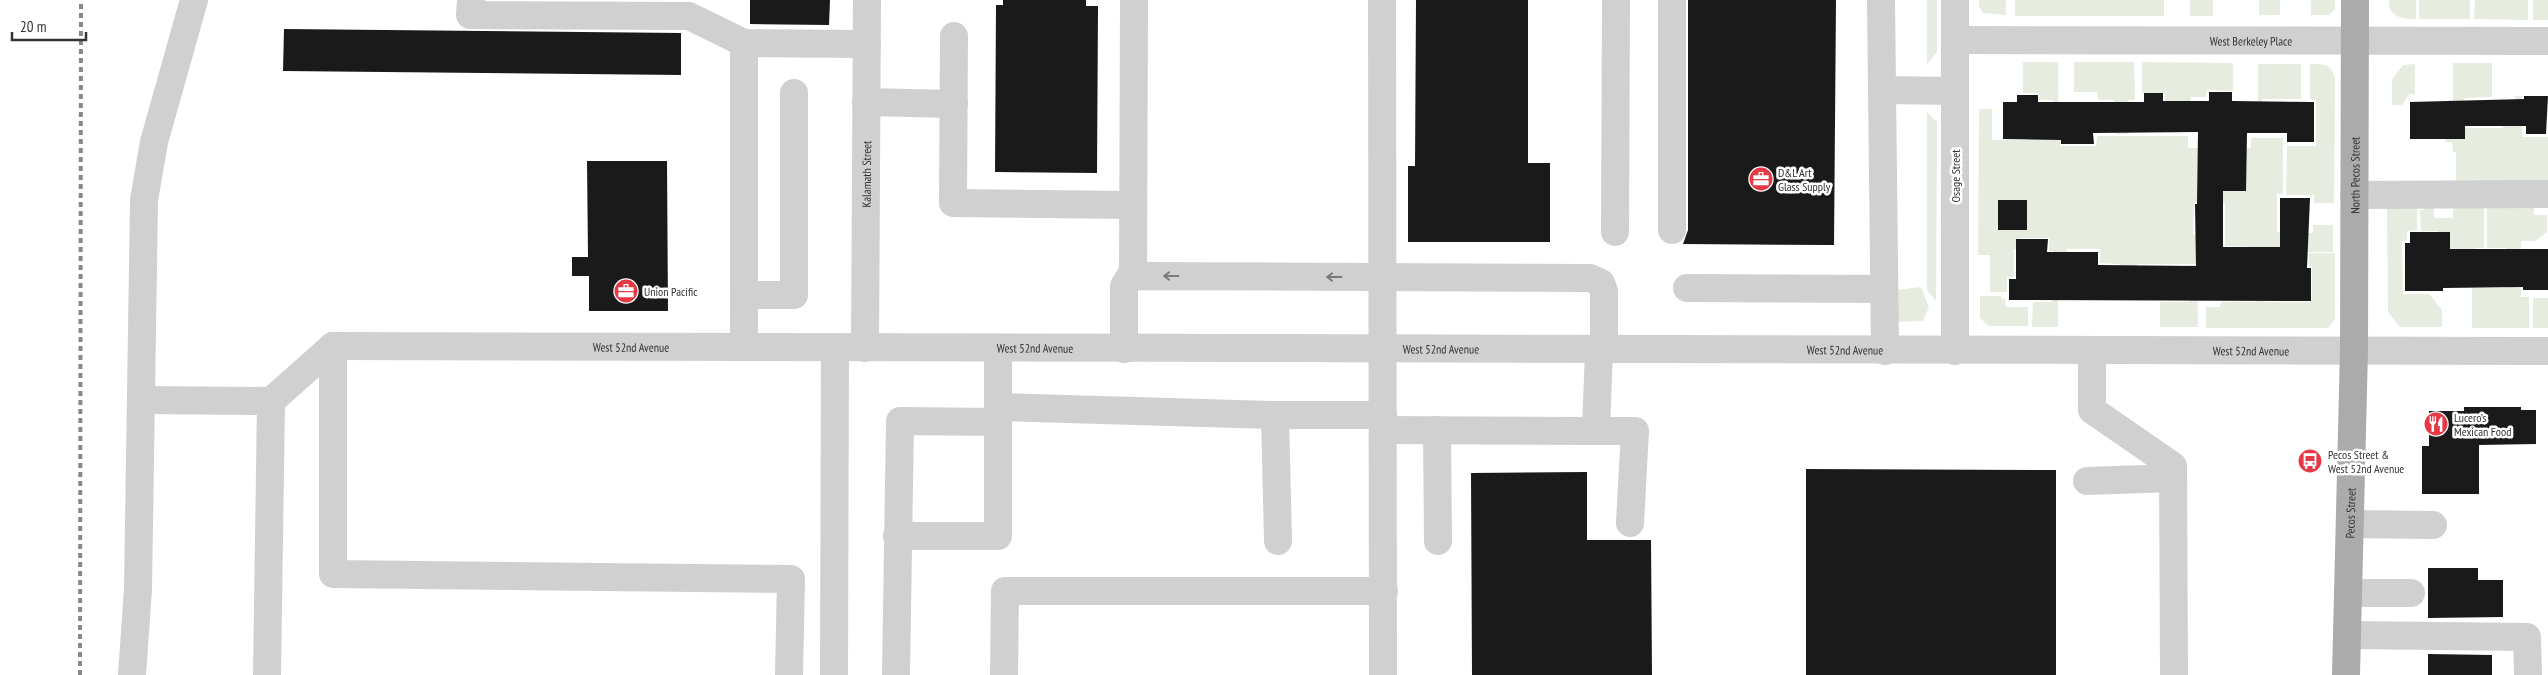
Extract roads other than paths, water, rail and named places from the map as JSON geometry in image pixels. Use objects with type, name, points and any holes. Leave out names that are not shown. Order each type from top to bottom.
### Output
[{"type":"main road","name":"North Pecos Street","points":[[2354,350],[2355,0]]},
{"type":"main road","name":"Pecos Street","points":[[2346,675],[2354,350]]},
{"type":"street","points":[[132,675],[138,589],[144,200],[154,142],[194,0]]},
{"type":"street","points":[[470,0],[470,15],[644,8],[688,16],[744,43],[867,44]]},
{"type":"street","name":"Kalamath Street","points":[[865,348],[867,0]]},
{"type":"street","points":[[1382,0],[1383,675]]},
{"type":"street","points":[[1615,232],[1616,0]]},
{"type":"street","points":[[1672,0],[1672,230]]},
{"type":"street","points":[[1881,0],[1885,351]]},
{"type":"street","name":"Osage Street","points":[[1954,351],[1955,0]]},
{"type":"street","points":[[1133,276],[1134,2]]},
{"type":"street","points":[[954,36],[953,203],[1133,205]]},
{"type":"street","name":"West Berkeley Place","points":[[1955,40],[2548,41]]},
{"type":"street","points":[[744,43],[744,347]]},
{"type":"street","points":[[1882,90],[1955,91]]},
{"type":"street","points":[[744,295],[794,295],[794,93]]},
{"type":"street","points":[[866,102],[954,104]]},
{"type":"street","points":[[2354,195],[2548,194]]},
{"type":"street","points":[[1124,349],[1124,286],[1129,278],[1133,276],[1594,279],[1601,283],[1604,291],[1596,431]]},
{"type":"street","points":[[1687,288],[1884,289]]},
{"type":"street","points":[[141,400],[271,401],[333,346]]},
{"type":"street","points":[[333,346],[333,574],[791,579],[790,675]]},
{"type":"street","name":"West 52nd Avenue","points":[[333,346],[2548,351]]},
{"type":"street","points":[[834,675],[835,348]]},
{"type":"street","points":[[897,536],[998,536],[998,348]]},
{"type":"street","points":[[2092,351],[2092,410],[2173,466],[2174,675]]},
{"type":"street","points":[[268,675],[271,401]]},
{"type":"street","points":[[896,675],[900,421],[998,414],[1275,415],[1383,422],[1437,430],[1635,432],[1630,523]]},
{"type":"street","points":[[1275,415],[1278,541]]},
{"type":"street","points":[[1437,430],[1438,541]]},
{"type":"street","points":[[2087,481],[2173,478]]},
{"type":"street","points":[[2350,524],[2433,525]]},
{"type":"street","points":[[1004,675],[1005,591],[1384,591]]},
{"type":"street","points":[[2348,593],[2411,593]]},
{"type":"street","points":[[2347,635],[2527,636],[2528,675]]},
{"type":"railway","points":[[80,675],[81,0]]},
{"type":"place","name":"D&L Art Glass Supply","points":[[1761,179]]},
{"type":"place","name":"Union Pacific","points":[[626,291]]},
{"type":"place","name":"Lucero’s Mexican Food","points":[[2436,424]]},
{"type":"place","name":"Pecos Street & West 52nd Avenue","points":[[2310,461]]}]
